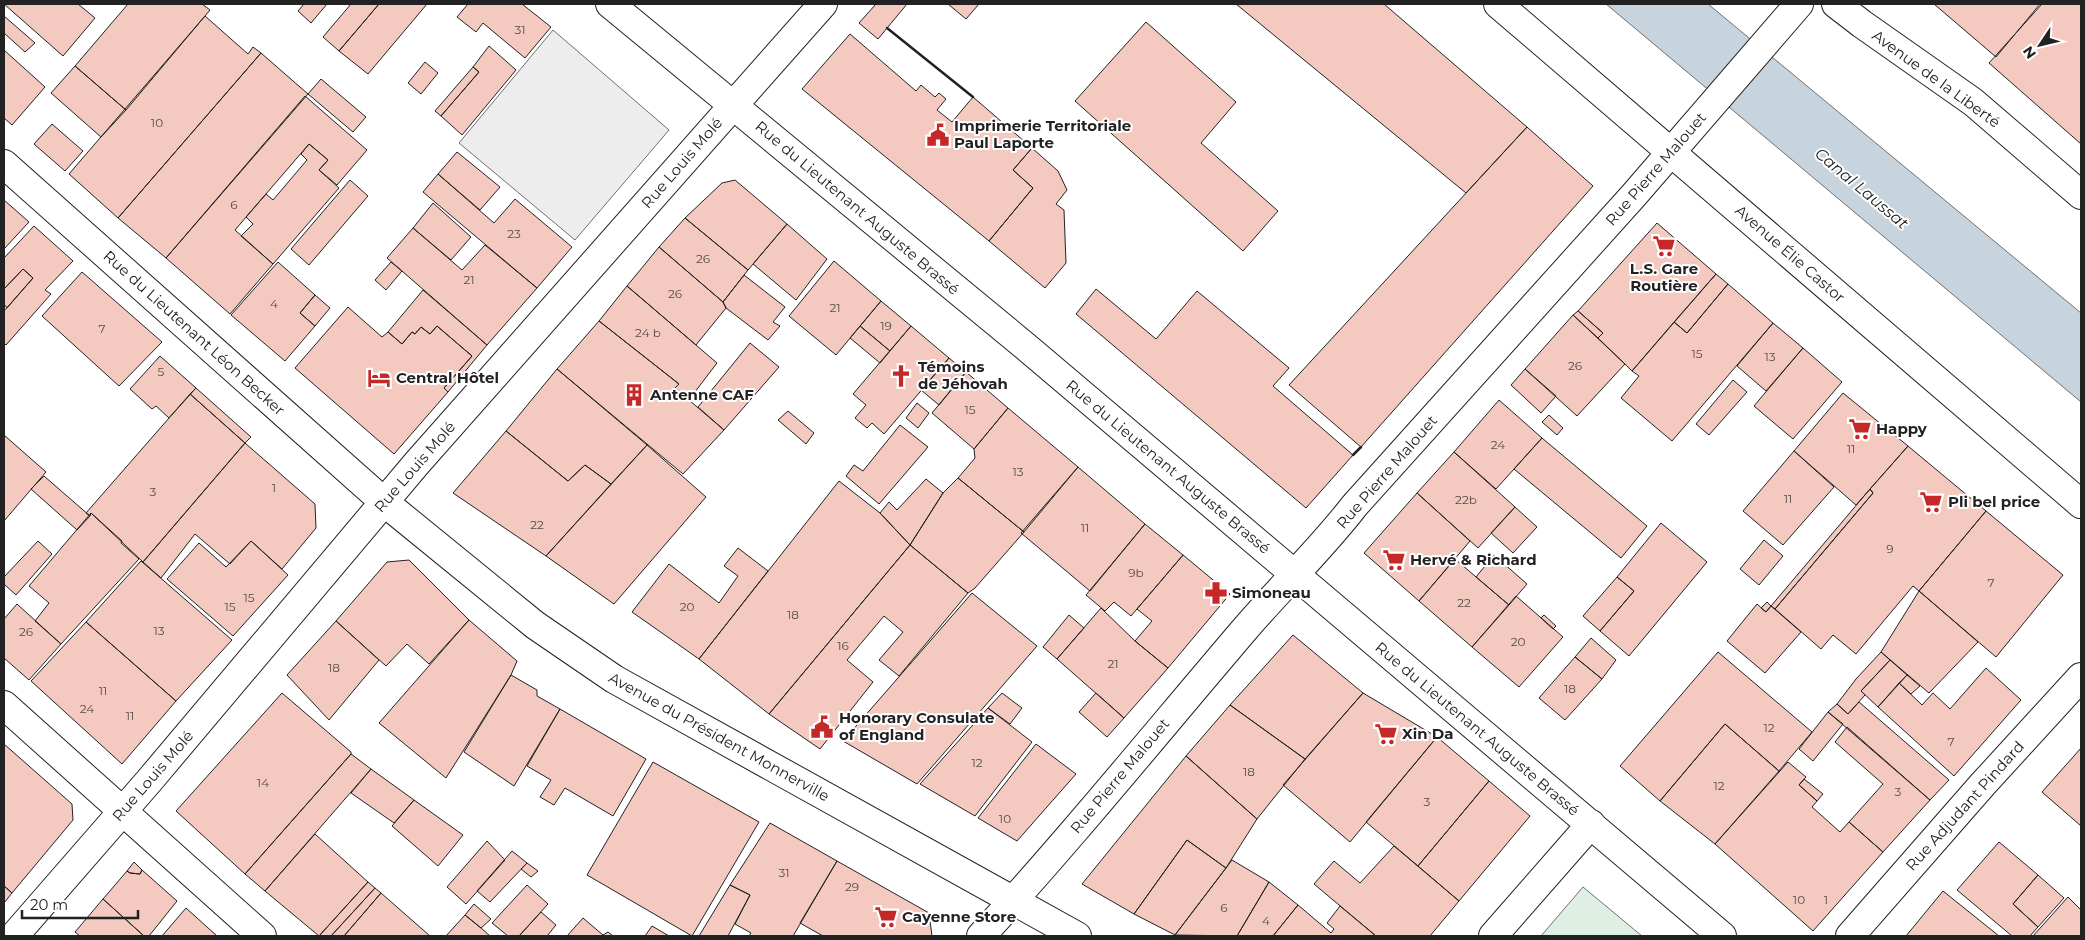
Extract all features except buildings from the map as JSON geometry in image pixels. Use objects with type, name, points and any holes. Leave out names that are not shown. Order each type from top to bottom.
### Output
[{"type":"street","name":"Rue du Lieutenant Auguste Brassé","points":[[610,4],[1025,346],[1722,936]]},
{"type":"street","name":"Rue Louis Molé","points":[[14,936],[384,502],[823,4]]},
{"type":"street","name":"Avenue Élie Castor","points":[[1498,4],[2081,504]]},
{"type":"street","name":"Avenue de la Liberté","points":[[1836,4],[1973,102],[2081,195]]},
{"type":"street","name":"Rue Pierre Malouet","points":[[981,936],[1014,900],[1246,628],[1672,152],[1797,6]]},
{"type":"street","name":"Rue du Lieutenant Léon Becker","points":[[4,164],[384,502]]},
{"type":"street","name":"Avenue du Président Monnerville","points":[[384,502],[535,625],[614,679],[1077,936]]},
{"type":"street","name":"Rue Adjudant Pindard","points":[[1850,936],[1983,784],[2081,677]]},
{"type":"street","points":[[4,705],[262,936]]},
{"type":"street","points":[[1494,936],[1591,824]]},
{"type":"green space","points":[[1583,887],[1642,936],[1541,936]]},
{"type":"shaded area","points":[[553,30],[669,130],[575,240],[459,143]]},
{"type":"water","name":"Canal Laussat","points":[[1606,4],[1708,4],[2081,313],[2081,402]]},
{"type":"wall","points":[[887,28],[973,97]]},
{"type":"wall","points":[[1353,455],[1361,447]]},
{"type":"place","name":"Imprimerie Territoriale Paul Laporte","points":[[938,135]]},
{"type":"place","name":"L.S. Gare Routière","points":[[1664,246]]},
{"type":"place","name":"Témoins de Jéhovah","points":[[901,376]]},
{"type":"place","name":"Central Hôtel","points":[[379,378]]},
{"type":"place","name":"Antenne CAF","points":[[634,395]]},
{"type":"place","name":"Happy","points":[[1860,429]]},
{"type":"place","name":"Pli bel price","points":[[1931,502]]},
{"type":"place","name":"Hervé & Richard","points":[[1394,560]]},
{"type":"place","name":"Simoneau","points":[[1216,593]]},
{"type":"place","name":"Honorary Consulate of England","points":[[822,727]]},
{"type":"place","name":"Xin Da","points":[[1386,734]]},
{"type":"place","name":"Cayenne Store","points":[[886,917]]}]
